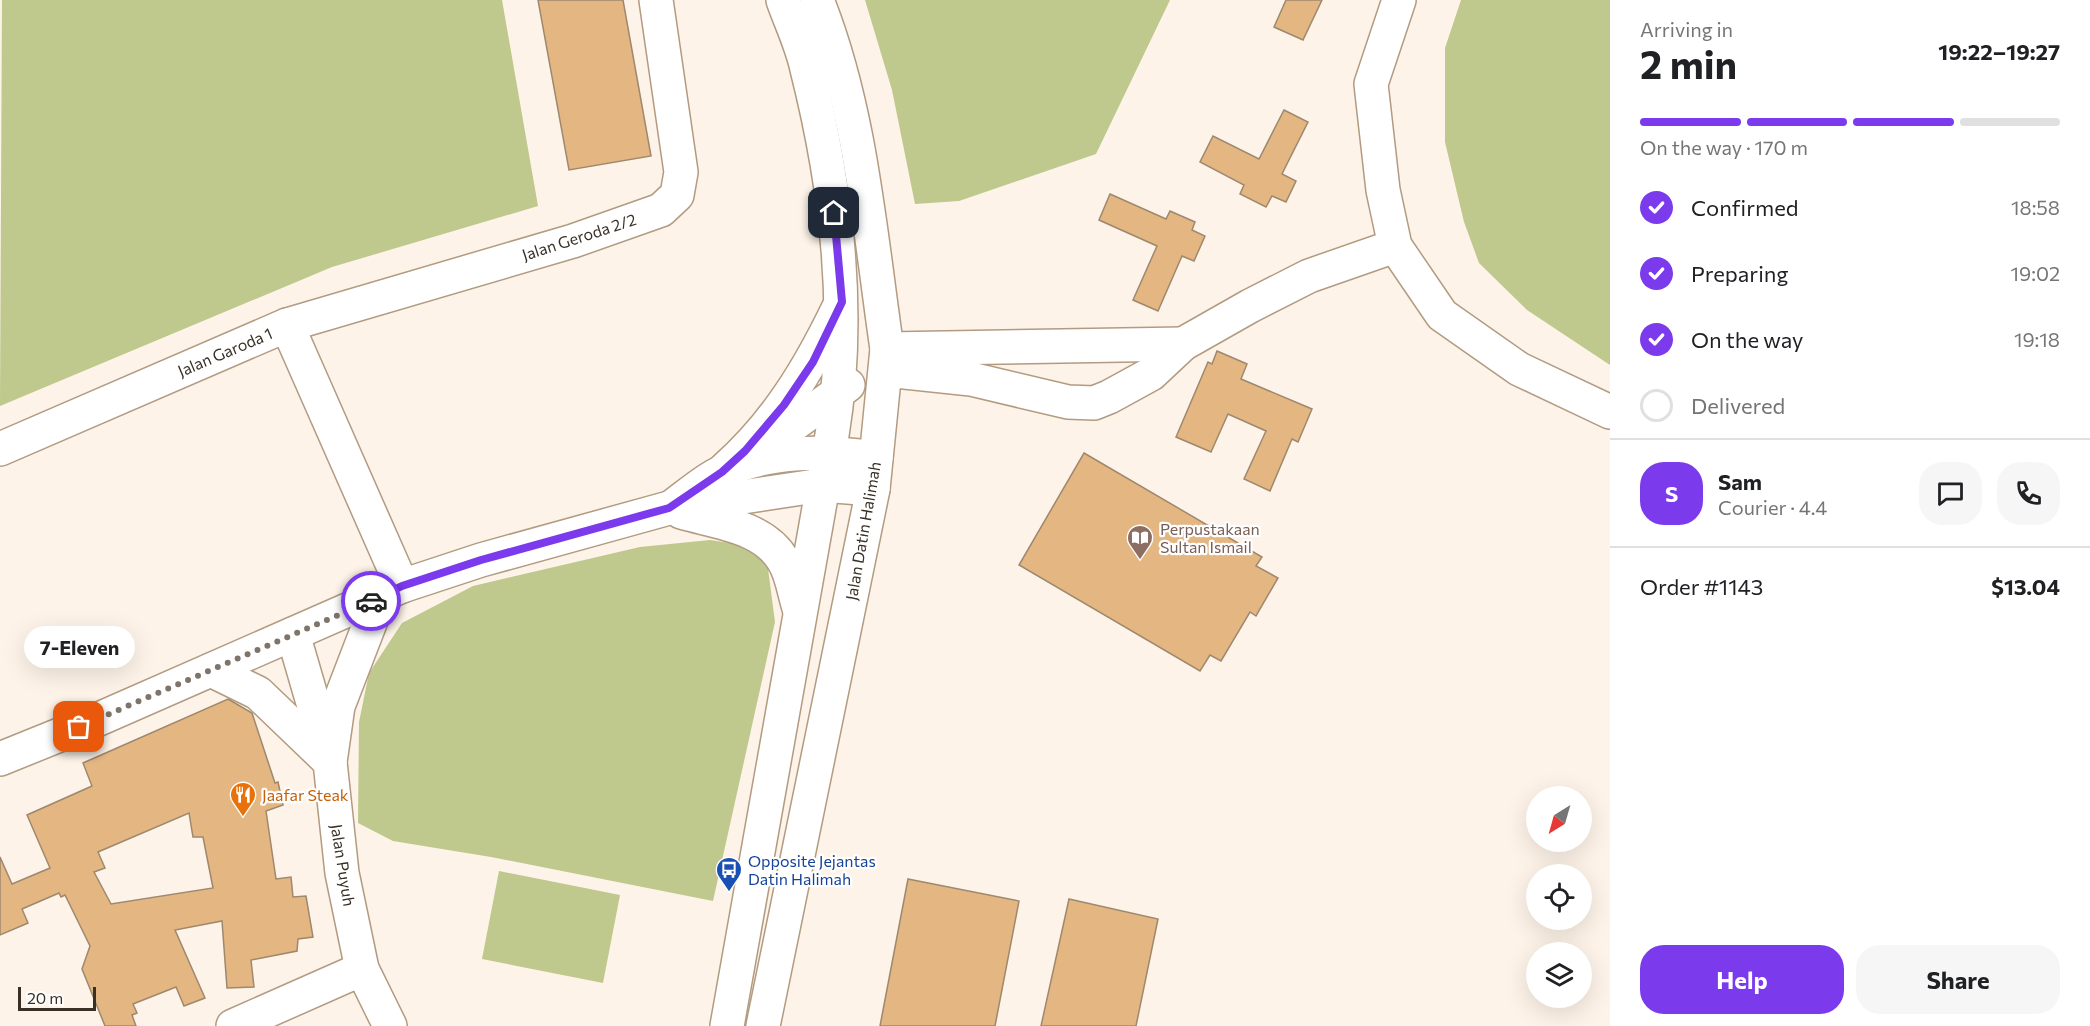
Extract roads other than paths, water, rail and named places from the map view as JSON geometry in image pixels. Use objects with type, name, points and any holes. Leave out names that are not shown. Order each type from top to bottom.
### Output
[{"type":"main road","name":"Jalan Geroda 2/2","points":[[287,325],[573,240],[661,210],[677,195],[681,172],[656,0]]},
{"type":"main road","name":"Jalan Datin Halimah","points":[[727,1026],[822,484],[829,452],[864,369],[842,302],[832,191],[807,67],[783,0]]},
{"type":"main road","name":"Jalan Datin Halimah","points":[[763,1026],[875,473],[864,369],[854,129],[828,29],[817,0]]},
{"type":"main road","points":[[1399,0],[1371,84],[1383,190],[1395,246],[1442,315],[1519,369],[1610,411]]},
{"type":"main road","points":[[864,369],[971,379],[1068,402],[1094,402],[1109,397],[1151,374],[1183,344],[1309,276],[1395,246]]},
{"type":"main road","points":[[734,462],[784,405],[813,362],[842,302]]},
{"type":"main road","name":"Jalan Garoda 1","points":[[0,449],[287,325],[391,592]]},
{"type":"main road","points":[[669,508],[734,462],[778,436],[864,369],[1183,344]]},
{"type":"main road","points":[[734,462],[778,454],[829,452],[875,473]]},
{"type":"main road","points":[[0,759],[391,592],[481,560],[669,508],[822,484],[875,473]]},
{"type":"main road","points":[[669,508],[754,533],[771,545],[784,560],[801,613]]},
{"type":"main road","name":"Jalan Puyuh","points":[[390,1026],[363,969],[342,873],[330,762],[338,706],[391,592]]},
{"type":"main road","points":[[293,634],[330,762]]},
{"type":"main road","points":[[211,670],[258,693],[330,762]]},
{"type":"main road","points":[[233,1026],[363,969]]},
{"type":"main road","points":[[772,984],[776,1026]]},
{"type":"place","name":"Perpustakaan Sultan Ismail","points":[[1140,561]]},
{"type":"place","name":"7-Eleven","points":[[79,727]]},
{"type":"place","name":"Jaafar Steak","points":[[243,818]]},
{"type":"place","name":"Opposite Jejantas Datin Halimah","points":[[729,893]]}]
